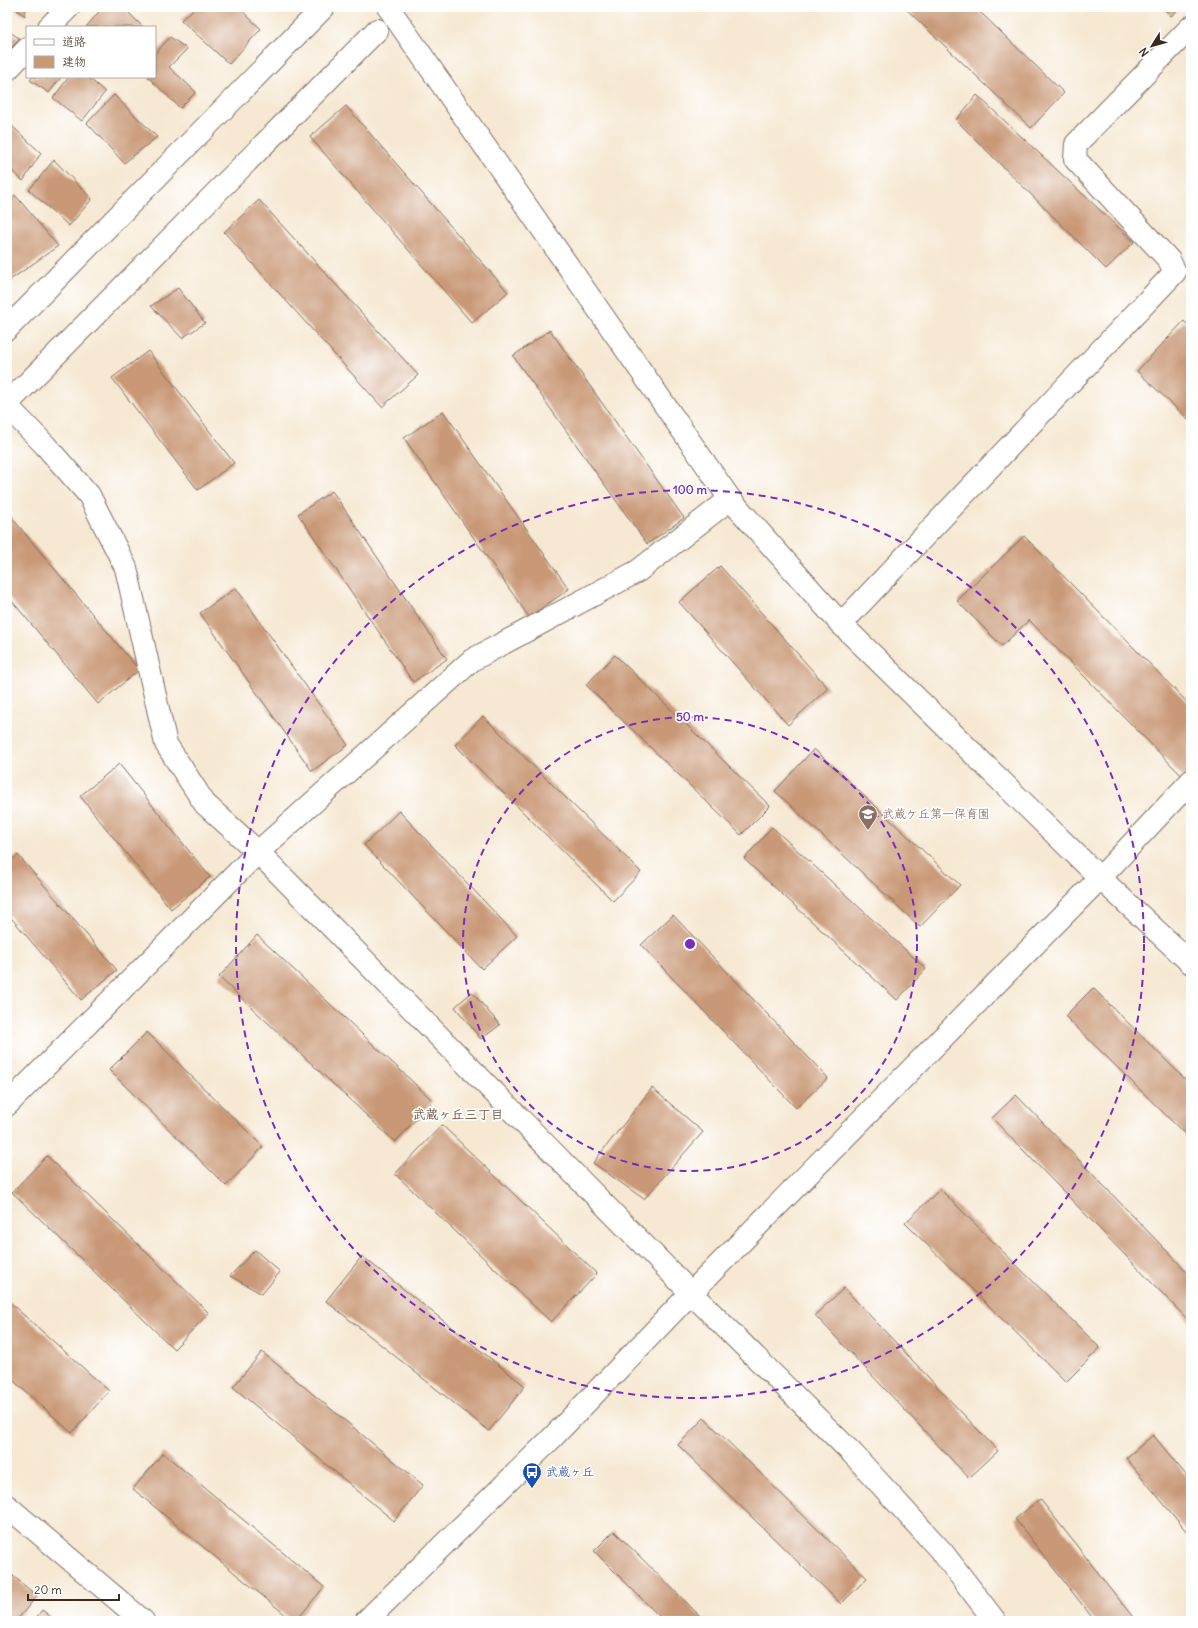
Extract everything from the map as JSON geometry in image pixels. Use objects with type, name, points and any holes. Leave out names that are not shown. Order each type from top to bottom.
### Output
[{"type":"street","points":[[50,26],[69,7]]},
{"type":"street","points":[[7,329],[324,7]]},
{"type":"street","points":[[388,7],[730,499],[841,624],[1100,878],[1191,963]]},
{"type":"street","points":[[841,624],[1175,272],[1169,260],[1075,159],[1076,144],[1191,27]]},
{"type":"street","points":[[377,30],[7,405],[89,495],[126,568],[166,744],[205,804],[258,852],[691,1293],[853,1454],[943,1553],[995,1621]]},
{"type":"street","points":[[7,70],[26,50]]},
{"type":"street","points":[[7,1106],[258,852],[472,660],[638,571],[730,499]]},
{"type":"street","points":[[366,1621],[552,1438],[691,1293],[1100,878],[1191,781]]},
{"type":"street","points":[[7,1506],[143,1621]]},
{"type":"building","points":[[13,7],[28,7],[24,12],[25,16]]},
{"type":"building","points":[[103,7],[123,7],[142,26],[87,26]]},
{"type":"building","points":[[196,7],[238,7],[261,29],[229,64],[181,20]]},
{"type":"building","points":[[904,7],[975,7],[1064,93],[1031,128]]},
{"type":"building","points":[[1162,7],[1181,7],[1171,16]]},
{"type":"building","points":[[7,30],[20,39],[7,52]]},
{"type":"building","points":[[170,37],[187,49],[169,67],[196,92],[180,108],[149,78],[156,78],[156,53]]},
{"type":"building","points":[[32,78],[60,78],[49,93],[30,80]]},
{"type":"building","points":[[68,78],[89,78],[105,92],[82,121],[53,98]]},
{"type":"building","points":[[114,95],[157,137],[124,163],[87,123]]},
{"type":"building","points":[[977,95],[1134,242],[1106,269],[956,120]]},
{"type":"building","points":[[346,106],[508,292],[472,323],[310,137]]},
{"type":"building","points":[[12,126],[41,153],[23,181],[7,166],[7,133]]},
{"type":"building","points":[[54,160],[92,199],[69,226],[29,190]]},
{"type":"building","points":[[15,195],[58,246],[10,280],[7,277],[7,204]]},
{"type":"building","points":[[259,200],[418,375],[382,407],[224,232]]},
{"type":"building","points":[[178,288],[205,323],[182,338],[151,306]]},
{"type":"building","points":[[1184,321],[1191,328],[1191,422],[1137,371]]},
{"type":"building","points":[[550,330],[684,518],[647,544],[513,356]]},
{"type":"building","points":[[148,351],[234,463],[198,490],[112,378]]},
{"type":"building","points":[[443,411],[569,589],[529,617],[404,438]]},
{"type":"building","points":[[332,491],[447,659],[413,682],[298,514]]},
{"type":"building","points":[[7,512],[139,670],[98,704],[7,595]]},
{"type":"building","points":[[1024,536],[1191,706],[1191,781],[1189,783],[1029,620],[1002,646],[957,601]]},
{"type":"building","points":[[720,566],[828,688],[788,725],[679,602]]},
{"type":"building","points":[[236,588],[348,745],[312,771],[200,613]]},
{"type":"building","points":[[615,655],[770,806],[741,835],[586,685]]},
{"type":"building","points":[[483,716],[641,872],[613,901],[455,745]]},
{"type":"building","points":[[814,749],[960,885],[920,927],[775,791]]},
{"type":"building","points":[[119,764],[210,877],[171,909],[80,796]]},
{"type":"building","points":[[399,811],[517,936],[482,969],[364,845]]},
{"type":"building","points":[[772,827],[926,969],[897,1000],[744,859]]},
{"type":"building","points":[[18,855],[117,970],[81,1000],[7,913],[7,864]]},
{"type":"building","points":[[673,915],[828,1078],[796,1108],[641,945]]},
{"type":"building","points":[[257,935],[433,1101],[395,1142],[219,977]]},
{"type":"building","points":[[1093,988],[1191,1085],[1191,1140],[1065,1016]]},
{"type":"building","points":[[472,992],[500,1025],[481,1039],[455,1007]]},
{"type":"building","points":[[147,1032],[263,1147],[226,1186],[109,1070]]},
{"type":"building","points":[[652,1088],[703,1132],[644,1199],[593,1163]]},
{"type":"building","points":[[1016,1095],[1191,1276],[1191,1323],[992,1118]]},
{"type":"building","points":[[442,1125],[597,1274],[551,1322],[395,1174]]},
{"type":"building","points":[[47,1156],[209,1313],[174,1349],[12,1192]]},
{"type":"building","points":[[940,1189],[1100,1348],[1066,1382],[905,1223]]},
{"type":"building","points":[[255,1250],[280,1272],[262,1294],[230,1276]]},
{"type":"building","points":[[362,1256],[525,1386],[489,1431],[326,1301]]},
{"type":"building","points":[[844,1288],[998,1451],[969,1478],[815,1315]]},
{"type":"building","points":[[7,1300],[109,1391],[72,1433],[7,1375]]},
{"type":"building","points":[[262,1352],[423,1485],[394,1521],[233,1387]]},
{"type":"building","points":[[704,1418],[867,1578],[841,1604],[678,1445]]},
{"type":"building","points":[[1153,1435],[1191,1481],[1191,1537],[1126,1458]]},
{"type":"building","points":[[163,1453],[324,1587],[296,1621],[293,1621],[133,1489]]},
{"type":"building","points":[[1040,1499],[1136,1621],[1095,1621],[1015,1519]]},
{"type":"building","points":[[614,1531],[705,1621],[664,1621],[594,1551]]},
{"type":"building","points":[[7,1571],[37,1596],[16,1621],[7,1621]]},
{"type":"building","points":[[42,1610],[56,1621],[34,1621]]},
{"type":"place","name":"武蔵ケ丘第一保育園","points":[[868,831]]},
{"type":"place","name":"武蔵ヶ丘","points":[[532,1489]]},
{"type":"district","name":"武蔵ヶ丘三丁目","points":[[458,1114]]}]
